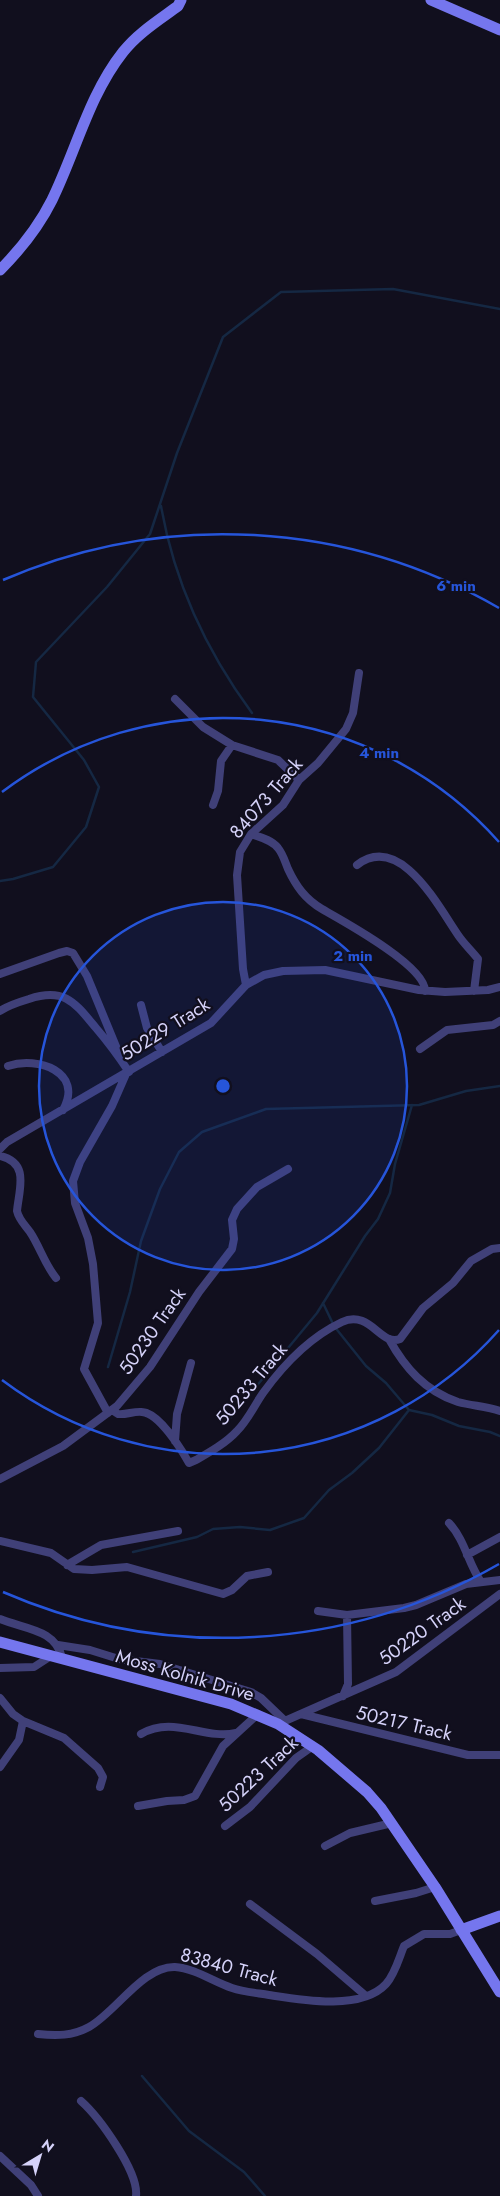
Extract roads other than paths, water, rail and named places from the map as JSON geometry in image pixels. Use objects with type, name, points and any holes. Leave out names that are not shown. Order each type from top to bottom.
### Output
[{"type":"main road","points":[[0,270],[29,238],[52,200],[108,74],[123,52],[142,33],[178,6],[181,0]]},
{"type":"main road","points":[[431,0],[500,30]]},
{"type":"main road","name":"Moss Kolnik Drive","points":[[0,1642],[209,1697],[281,1722],[367,1792],[392,1822],[435,1886],[500,1992]]},
{"type":"main road","points":[[461,1930],[500,1916]]},
{"type":"street","name":"84073 Track","points":[[246,985],[243,969],[237,864],[240,852],[251,834],[283,805],[299,780],[318,763],[350,723],[358,691],[359,673]]},
{"type":"street","points":[[175,699],[203,727],[232,745],[278,760],[299,780]]},
{"type":"street","points":[[213,805],[218,791],[221,761],[232,745]]},
{"type":"street","points":[[251,834],[278,847],[295,885],[309,900],[384,947],[418,974],[425,984],[425,991]]},
{"type":"street","points":[[357,865],[372,856],[392,859],[404,866],[424,885],[462,941],[478,959],[474,991]]},
{"type":"street","points":[[0,974],[59,953],[67,951],[73,953],[87,976],[128,1073],[112,1106],[80,1162],[73,1189],[75,1203],[88,1238],[95,1280],[98,1323],[84,1369],[110,1412],[118,1414],[145,1412],[158,1421],[175,1441]]},
{"type":"street","name":"50229 Track","points":[[0,1149],[7,1142],[62,1112],[211,1023],[246,985],[264,975],[282,971],[317,969],[343,972],[425,991],[474,991],[500,988]]},
{"type":"street","points":[[0,1011],[15,1003],[43,995],[63,996],[73,1002],[84,1014],[122,1061]]},
{"type":"street","points":[[141,1005],[146,1028],[162,1052]]},
{"type":"street","points":[[420,1049],[447,1030],[493,1025],[500,1021]]},
{"type":"street","points":[[8,1066],[25,1062],[37,1062],[48,1065],[58,1072],[68,1088],[68,1098],[62,1112]]},
{"type":"street","points":[[0,1156],[14,1161],[18,1167],[20,1182],[18,1216],[30,1232],[46,1266],[56,1278]]},
{"type":"street","name":"50230 Track","points":[[0,1479],[63,1446],[110,1412],[150,1367],[184,1314],[232,1248],[234,1239],[232,1220],[238,1209],[257,1187],[288,1169]]},
{"type":"street","points":[[388,1339],[396,1341],[404,1337],[423,1308],[453,1283],[471,1261],[492,1249],[500,1248]]},
{"type":"street","name":"50233 Track","points":[[175,1441],[189,1463],[210,1452],[237,1432],[278,1374],[297,1353],[330,1328],[345,1320],[358,1319],[369,1324],[388,1339]]},
{"type":"street","points":[[388,1339],[400,1360],[424,1384],[460,1402],[500,1411]]},
{"type":"street","points":[[175,1441],[177,1414],[182,1389],[191,1363]]},
{"type":"street","points":[[449,1523],[458,1533],[472,1570],[481,1582]]},
{"type":"street","points":[[67,1565],[102,1545],[178,1532]]},
{"type":"street","points":[[467,1555],[500,1537]]},
{"type":"street","points":[[0,1541],[51,1553],[76,1569],[92,1570],[127,1567],[223,1594],[232,1590],[247,1576],[268,1572]]},
{"type":"street","points":[[318,1611],[347,1615],[416,1605],[450,1589],[466,1584],[500,1580]]},
{"type":"street","name":"50220 Track","points":[[281,1722],[382,1680],[401,1669],[500,1594]]},
{"type":"street","points":[[343,1696],[348,1684],[347,1615]]},
{"type":"street","points":[[0,1619],[46,1635],[58,1645],[90,1650],[119,1659],[160,1664],[251,1692],[261,1698],[281,1722]]},
{"type":"street","points":[[0,1668],[30,1668],[57,1657],[58,1645]]},
{"type":"street","points":[[0,1698],[13,1714],[24,1721],[52,1732],[68,1741],[101,1772],[100,1787]]},
{"type":"street","points":[[138,1806],[184,1800],[195,1796],[224,1746],[258,1714]]},
{"type":"street","name":"50217 Track","points":[[301,1714],[468,1755],[500,1755]]},
{"type":"street","points":[[0,1767],[19,1740],[24,1721]]},
{"type":"street","points":[[141,1734],[160,1726],[183,1726],[223,1735],[237,1733]]},
{"type":"street","name":"50223 Track","points":[[225,1826],[250,1806],[296,1758],[312,1746]]},
{"type":"street","points":[[324,1846],[350,1833],[392,1822]]},
{"type":"street","points":[[375,1900],[416,1893],[435,1886]]},
{"type":"street","points":[[250,1904],[317,1954],[366,1996]]},
{"type":"street","name":"83840 Track","points":[[38,2034],[54,2036],[76,2032],[89,2026],[146,1978],[163,1969],[172,1967],[192,1972],[235,1989],[288,1999],[326,2002],[366,1996],[386,1984],[404,1946],[424,1934],[450,1934],[461,1930]]},
{"type":"street","points":[[81,2100],[93,2112],[125,2160],[135,2184],[136,2196]]},
{"type":"street","points":[[0,2156],[31,2185],[38,2196]]},
{"type":"waterway","points":[[0,881],[53,867],[86,827],[99,787],[84,760],[33,697],[36,662],[107,587],[150,534],[177,453],[223,337],[281,292],[393,289],[500,309]]},
{"type":"waterway","points":[[161,506],[174,561],[194,615],[221,665],[252,713]]},
{"type":"waterway","points":[[108,1367],[130,1292],[141,1241],[160,1189],[179,1152],[202,1132],[266,1109],[419,1105],[466,1091],[500,1086]]},
{"type":"waterway","points":[[226,1423],[317,1313],[365,1236],[378,1219],[390,1193],[395,1164],[412,1105]]},
{"type":"waterway","points":[[323,1303],[334,1326],[366,1366],[386,1383],[409,1410],[432,1415],[459,1426],[490,1432],[500,1436]]},
{"type":"waterway","points":[[133,1552],[197,1537],[213,1529],[240,1527],[270,1530],[304,1518],[329,1490],[352,1473],[379,1448],[409,1410]]},
{"type":"waterway","points":[[142,2076],[189,2131],[244,2172],[265,2196]]}]
